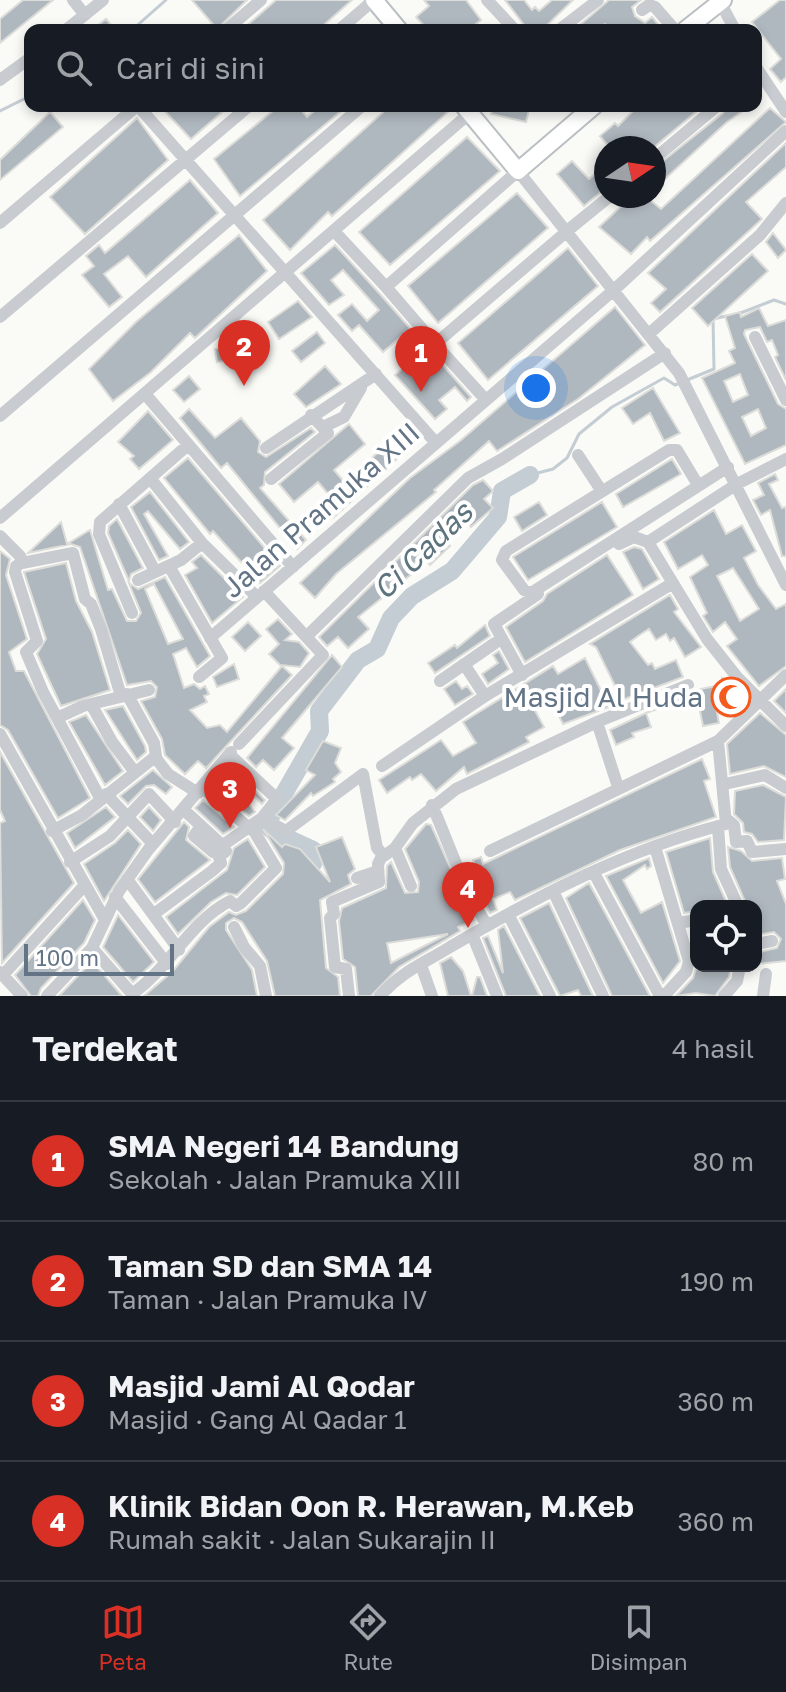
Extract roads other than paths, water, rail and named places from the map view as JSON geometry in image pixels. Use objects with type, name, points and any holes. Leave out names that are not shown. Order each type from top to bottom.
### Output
[{"type":"main road","points":[[692,24],[720,1]]},
{"type":"main road","points":[[371,2],[393,24]]},
{"type":"main road","points":[[464,113],[518,171],[582,112]]},
{"type":"street","points":[[73,0],[85,15]]},
{"type":"street","points":[[75,24],[103,0]]},
{"type":"street","points":[[233,24],[261,0]]},
{"type":"street","points":[[487,0],[509,24]]},
{"type":"street","points":[[567,24],[598,0]]},
{"type":"street","points":[[720,1],[732,24]]},
{"type":"street","points":[[346,24],[371,2]]},
{"type":"street","points":[[642,10],[649,5],[655,7],[670,24]]},
{"type":"street","points":[[0,80],[24,62]]},
{"type":"street","points":[[762,77],[786,112]]},
{"type":"street","points":[[0,223],[131,112]]},
{"type":"street","points":[[144,112],[436,443]]},
{"type":"street","points":[[0,317],[242,112]]},
{"type":"street","points":[[0,416],[355,112]]},
{"type":"street","points":[[666,149],[710,112]]},
{"type":"street","points":[[0,518],[289,273],[464,113]]},
{"type":"street","name":"Jalan Pramuka XIII","points":[[210,638],[615,289],[786,131]]},
{"type":"street","points":[[386,287],[518,171],[665,353],[688,389],[786,585]]},
{"type":"street","points":[[650,333],[760,235],[786,203]]},
{"type":"street","points":[[435,344],[595,208]]},
{"type":"street","points":[[335,232],[486,400]]},
{"type":"street","points":[[755,337],[786,400]]},
{"type":"street","points":[[307,636],[468,478],[665,353]]},
{"type":"street","points":[[266,448],[376,374]]},
{"type":"street","points":[[323,427],[344,417],[363,385]]},
{"type":"street","points":[[146,395],[293,567]]},
{"type":"street","points":[[271,479],[328,433],[311,415]]},
{"type":"street","points":[[132,613],[99,534],[102,517],[188,445]]},
{"type":"street","points":[[698,485],[673,448],[506,551],[502,560],[524,590],[531,593],[728,467]]},
{"type":"street","points":[[578,455],[601,490]]},
{"type":"street","points":[[648,542],[737,484],[786,459]]},
{"type":"street","points":[[47,996],[92,948],[115,897],[153,844],[185,811],[233,750],[323,657],[323,652],[307,636],[202,543],[150,478]]},
{"type":"street","points":[[119,504],[155,571]]},
{"type":"street","points":[[0,536],[20,556],[22,563]]},
{"type":"street","points":[[522,675],[494,624],[496,620],[627,539],[639,537],[648,542],[707,639],[737,677],[786,726]]},
{"type":"street","points":[[138,580],[169,566],[202,543]]},
{"type":"street","points":[[92,948],[133,995],[153,980],[203,919],[230,901],[236,906],[241,903],[276,868],[250,827],[201,791],[168,774],[154,757],[154,743],[124,695],[91,604],[85,599],[73,553],[22,563],[15,572],[37,641],[26,652],[57,718],[103,796],[153,844]]},
{"type":"street","points":[[169,566],[222,660],[199,677]]},
{"type":"street","points":[[382,766],[485,696],[673,583]]},
{"type":"street","points":[[440,681],[495,643]]},
{"type":"street","points":[[464,664],[485,696]]},
{"type":"street","points":[[490,851],[718,741],[786,675]]},
{"type":"street","points":[[349,996],[346,969],[335,967],[332,902],[376,885],[382,856],[395,848],[413,823],[432,805],[478,778],[597,722],[688,685]]},
{"type":"street","points":[[57,718],[91,704],[149,690]]},
{"type":"street","points":[[91,704],[112,742],[134,771]]},
{"type":"street","points":[[597,722],[618,787]]},
{"type":"street","points":[[0,734],[83,887],[104,918]]},
{"type":"street","points":[[718,741],[725,784],[721,869],[735,900]]},
{"type":"street","points":[[222,845],[266,821],[277,799],[233,750]]},
{"type":"street","points":[[52,831],[82,815],[154,757]]},
{"type":"street","points":[[266,821],[286,831],[363,774],[377,848],[382,856]]},
{"type":"street","points":[[725,784],[765,775],[786,788]]},
{"type":"street","points":[[70,862],[100,844],[129,818],[149,794],[175,822]]},
{"type":"street","points":[[432,805],[453,863],[469,885],[487,925]]},
{"type":"street","points":[[154,914],[212,871],[226,851],[185,811]]},
{"type":"street","points":[[380,996],[399,975],[487,925],[594,873],[688,833],[723,823],[734,825],[736,842],[747,841],[752,852],[786,849]]},
{"type":"street","points":[[655,847],[678,923],[690,947]]},
{"type":"street","points":[[395,848],[411,886]]},
{"type":"street","points":[[357,878],[378,871]]},
{"type":"street","points":[[594,873],[662,996],[688,968],[690,955]]},
{"type":"street","points":[[127,879],[179,950]]},
{"type":"street","points":[[22,996],[1,974],[83,887]]},
{"type":"street","points":[[554,893],[603,996]]},
{"type":"street","points":[[115,897],[167,964]]},
{"type":"street","points":[[508,914],[550,996]]},
{"type":"street","points":[[678,923],[690,921]]},
{"type":"street","points":[[234,927],[244,947],[260,966],[266,996]]},
{"type":"street","points":[[472,934],[497,996]]},
{"type":"street","points":[[762,943],[772,941]]},
{"type":"street","points":[[421,965],[432,996]]},
{"type":"street","points":[[724,996],[737,981],[739,972]]},
{"type":"street","points":[[763,996],[766,974]]},
{"type":"waterway","points":[[139,24],[166,0]]},
{"type":"waterway","points":[[0,111],[24,99]]},
{"type":"waterway","name":"Ci Cadas","points":[[738,314],[774,300],[786,304]]},
{"type":"waterway","name":"Ci Cadas","points":[[687,380],[714,369],[713,319],[726,316]]},
{"type":"waterway","name":"Ci Cadas","points":[[530,475],[553,469],[567,458],[579,434],[612,407],[664,378],[675,385],[680,383]]},
{"type":"waterway","name":"Ci Cadas","points":[[298,879],[313,864],[313,850],[274,832],[266,825],[320,731],[319,711],[358,660],[377,649],[391,618],[412,596],[452,571],[498,517],[502,491],[530,475]]},
{"type":"place","name":"Taman SD dan SMA 14","points":[[244,386]]},
{"type":"place","name":"SMA Negeri 14 Bandung","points":[[421,392]]},
{"type":"place","name":"Masjid Al Huda","points":[[731,697]]},
{"type":"place","name":"Masjid Jami Al Qodar","points":[[230,828]]},
{"type":"place","name":"Klinik Bidan Oon R. Herawan, M.Keb","points":[[468,928]]}]
